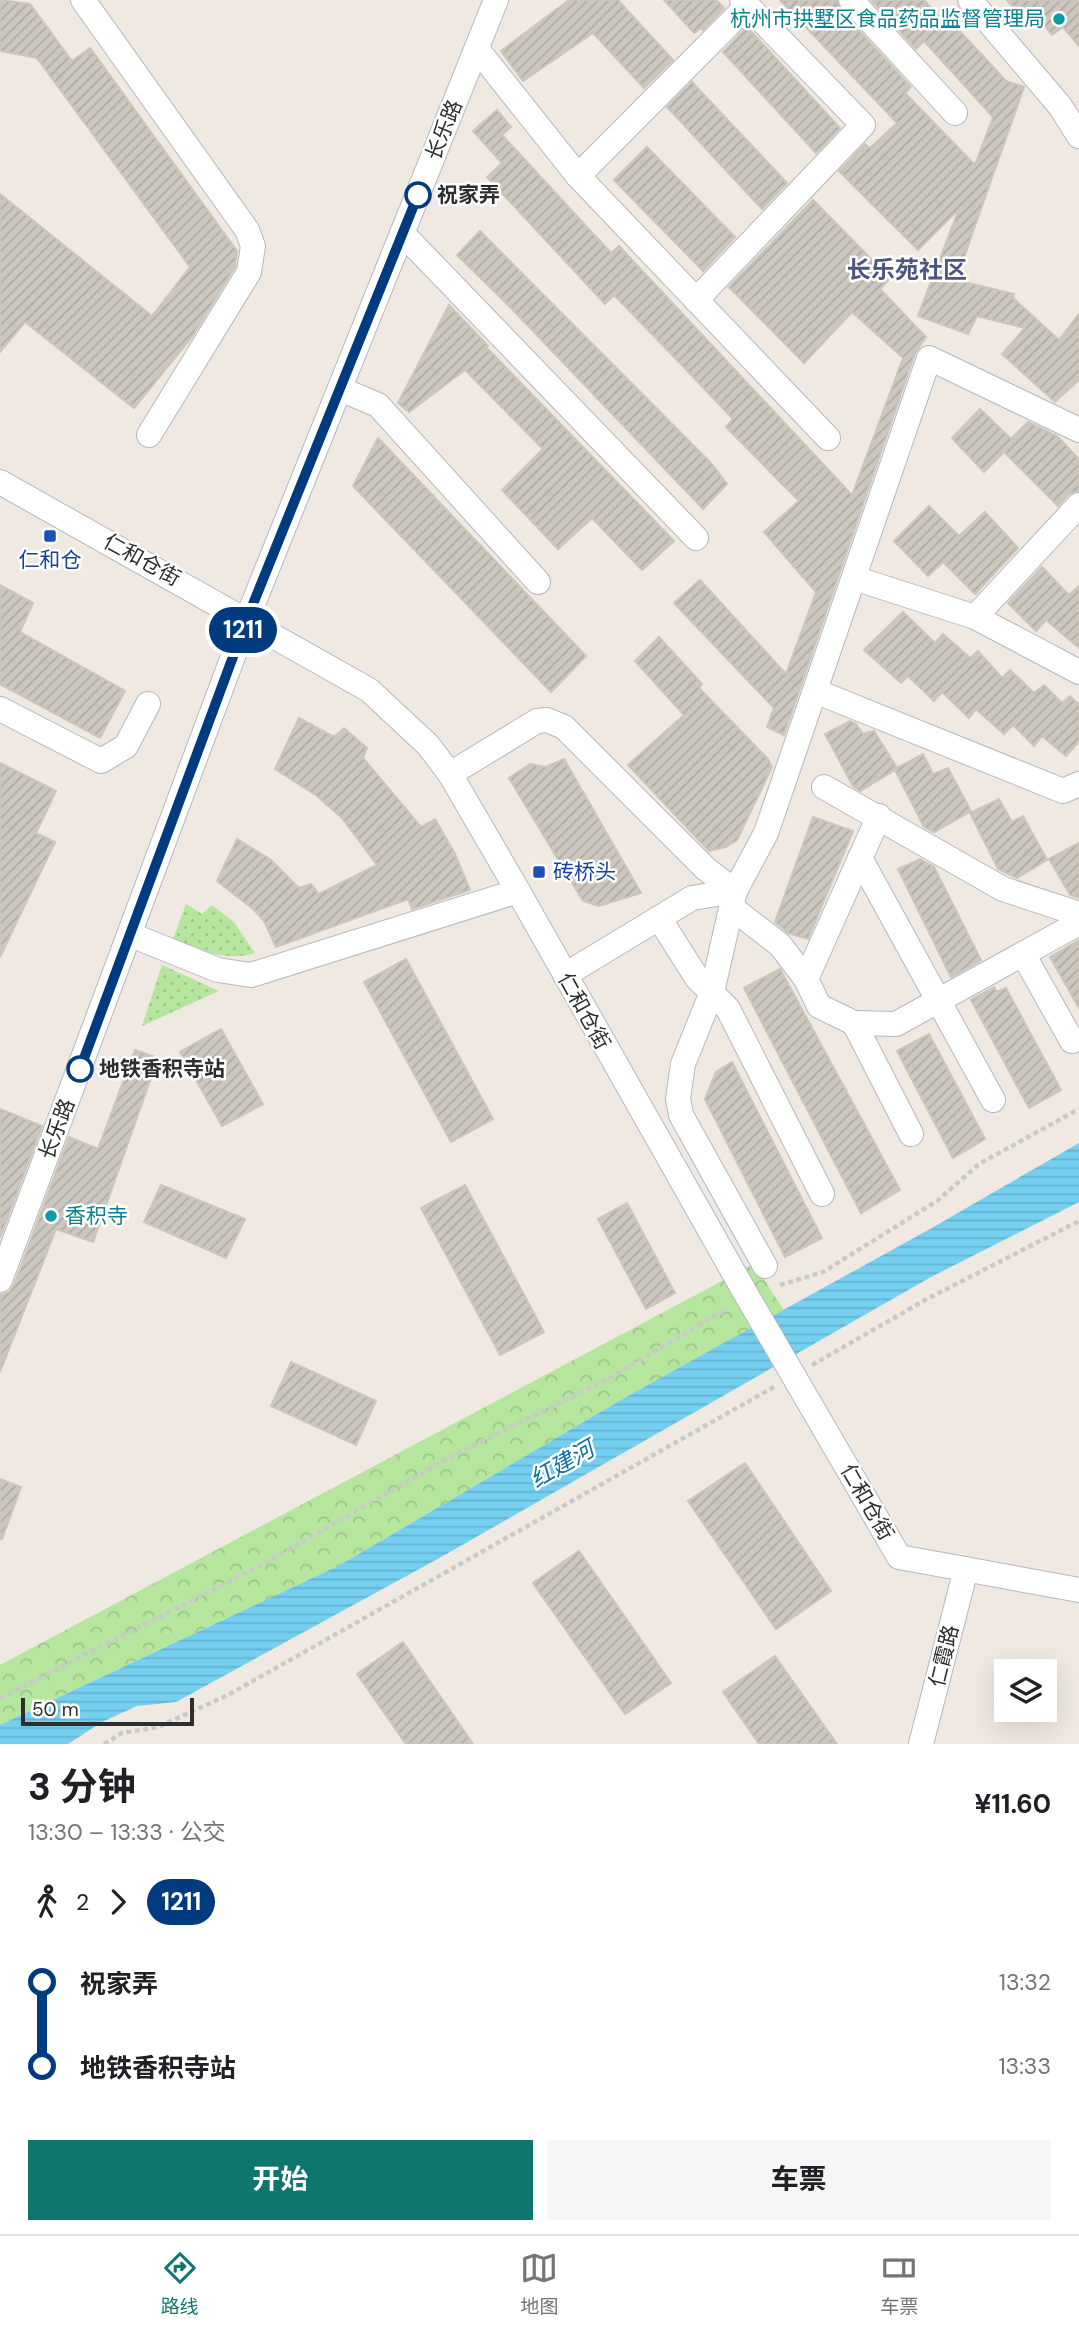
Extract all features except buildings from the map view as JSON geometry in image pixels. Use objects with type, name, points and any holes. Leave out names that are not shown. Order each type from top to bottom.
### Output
[{"type":"street","points":[[83,0],[247,230],[253,246],[249,272],[149,435]]},
{"type":"street","name":"长乐路","points":[[0,1280],[247,619],[496,0]]},
{"type":"street","points":[[852,0],[955,113]]},
{"type":"street","points":[[970,0],[1070,99],[1079,136]]},
{"type":"street","points":[[578,176],[745,3],[863,125],[696,300]]},
{"type":"street","points":[[477,49],[578,176],[828,438]]},
{"type":"street","points":[[402,233],[696,538]]},
{"type":"street","points":[[770,1276],[681,1115],[678,1099],[683,1063],[712,992],[733,899],[766,833],[929,358],[1079,430]]},
{"type":"street","points":[[340,389],[378,405],[538,582]]},
{"type":"street","name":"仁和仓街","points":[[0,482],[369,690],[428,745],[450,774],[565,975],[737,1298],[810,1405],[899,1557],[1079,1590]]},
{"type":"street","points":[[975,618],[1079,505]]},
{"type":"street","points":[[854,578],[975,618],[1079,672]]},
{"type":"street","points":[[815,691],[1063,791],[1079,784]]},
{"type":"street","points":[[0,709],[101,761],[126,746],[148,704]]},
{"type":"street","points":[[450,774],[529,713],[564,727],[780,945],[806,979],[819,1006],[854,1023],[896,1024],[1079,923]]},
{"type":"street","points":[[824,787],[1003,889],[1079,914]]},
{"type":"street","points":[[806,979],[879,817]]},
{"type":"street","points":[[860,858],[993,1100]]},
{"type":"street","points":[[131,935],[218,970],[251,975],[518,891]]},
{"type":"street","points":[[565,975],[692,898],[733,899]]},
{"type":"street","points":[[659,918],[697,978],[728,1009],[822,1194]]},
{"type":"street","points":[[1023,954],[1072,1041]]},
{"type":"street","points":[[854,1023],[911,1134]]},
{"type":"street","name":"仁霞路","points":[[921,1744],[966,1569]]},
{"type":"path","points":[[770,1276],[823,1272],[937,1202],[979,1164],[1079,1110]]},
{"type":"path","points":[[807,1368],[927,1299],[1079,1221]]},
{"type":"path","points":[[0,1698],[258,1567],[454,1455],[606,1380],[737,1298]]},
{"type":"path","points":[[104,1744],[122,1733],[158,1727],[228,1695],[783,1382]]},
{"type":"green space","points":[[186,904],[202,914],[212,905],[234,922],[255,953],[223,955],[203,951],[173,939]]},
{"type":"green space","points":[[162,965],[219,991],[142,1026]]},
{"type":"green space","points":[[754,1264],[784,1310],[626,1397],[340,1565],[0,1725],[0,1665]]},
{"type":"water","name":"红建河","points":[[1079,1143],[1079,1202],[931,1277],[443,1556],[176,1702],[137,1706],[102,1722],[68,1744],[0,1744],[0,1725],[340,1565],[626,1397],[930,1229]]},
{"type":"bus line","name":"1211","points":[[80,1069],[247,619],[418,195]]},
{"type":"place","name":"杭州市拱墅区食品药品监督管理局","points":[[1059,19]]},
{"type":"place","name":"祝家弄","points":[[418,195]]},
{"type":"place","name":"仁和仓","points":[[50,536]]},
{"type":"place","name":"砖桥头","points":[[539,872]]},
{"type":"place","name":"地铁香积寺站","points":[[80,1069]]},
{"type":"place","name":"香积寺","points":[[51,1216]]},
{"type":"district","name":"长乐苑社区","points":[[907,269]]}]
